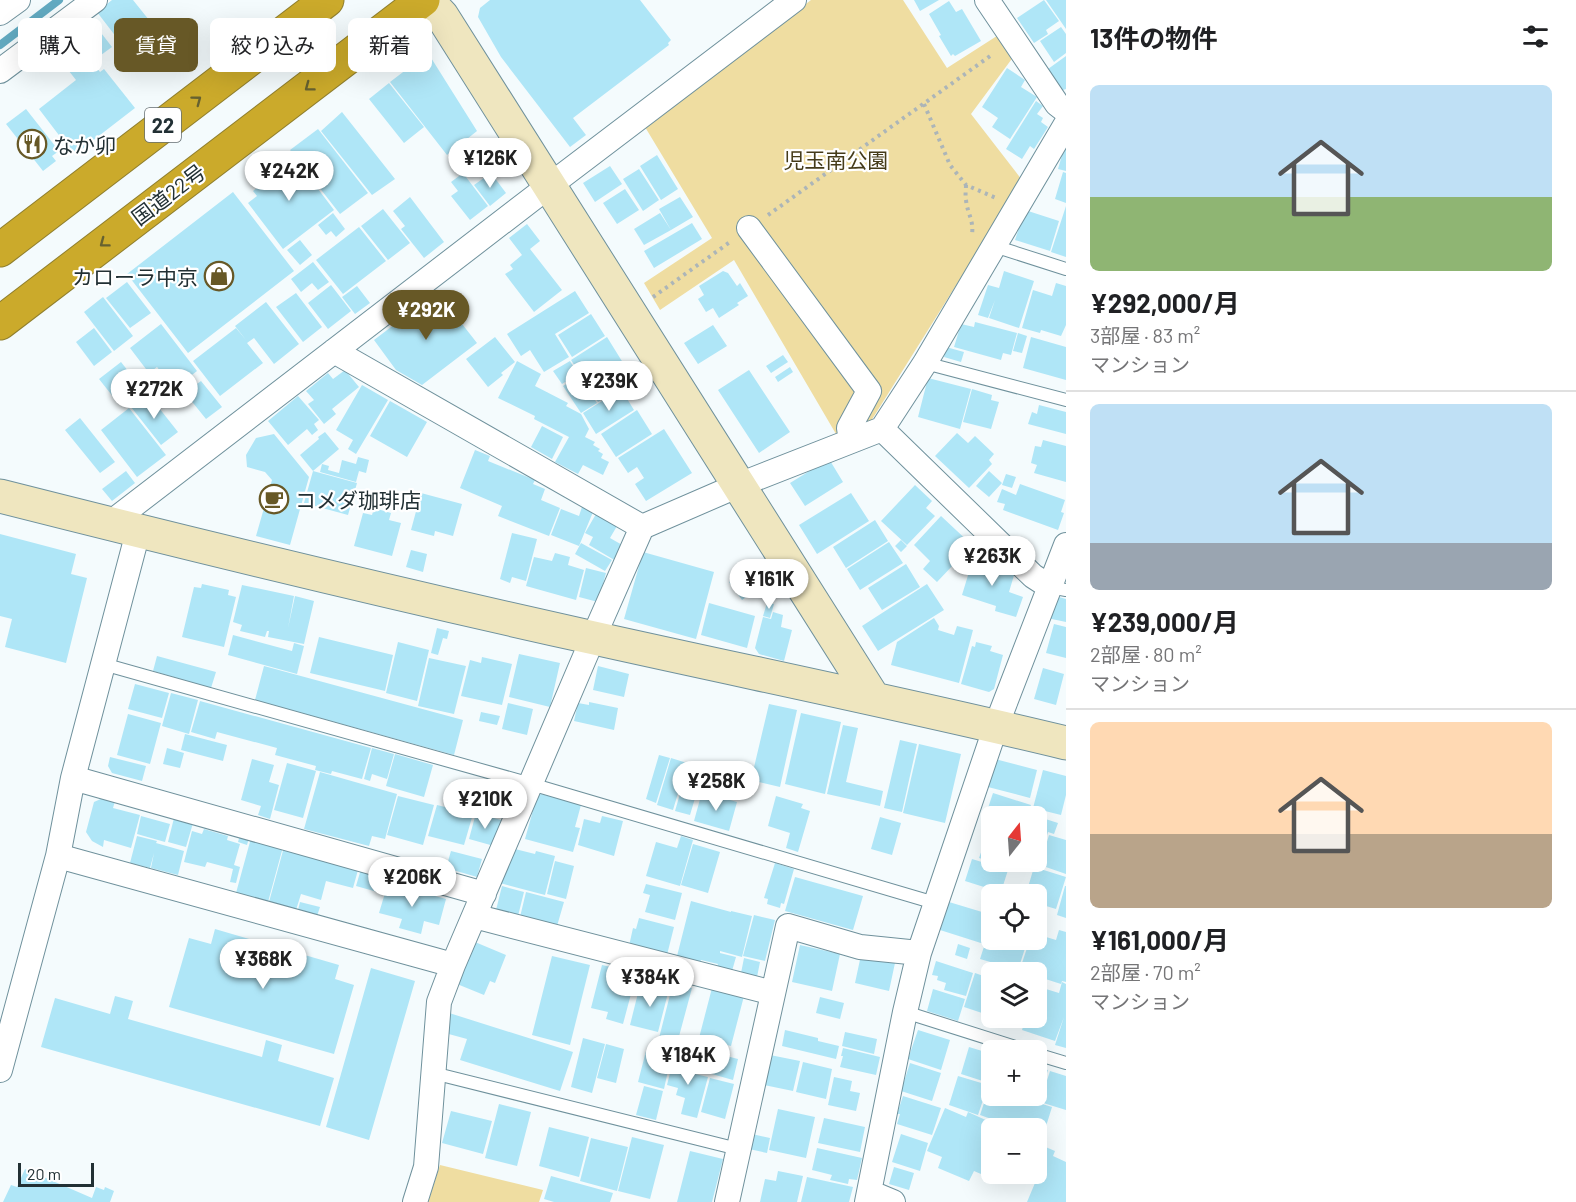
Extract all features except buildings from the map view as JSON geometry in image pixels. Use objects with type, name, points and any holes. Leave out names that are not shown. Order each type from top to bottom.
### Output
[{"type":"highway","name":"22","points":[[0,250],[327,0]]},
{"type":"highway","name":"国道22号","points":[[0,323],[425,0]]},
{"type":"street","points":[[0,13],[18,0]]},
{"type":"street","points":[[0,71],[95,0]]},
{"type":"street","points":[[425,0],[442,16],[874,699]]},
{"type":"street","points":[[0,1070],[58,856],[73,778],[103,664],[124,528],[334,351],[794,0]]},
{"type":"street","points":[[987,0],[1057,104],[1066,111]]},
{"type":"street","points":[[415,1202],[426,1167],[439,1002],[642,527],[739,485],[882,429],[925,363],[1066,124]]},
{"type":"street","points":[[749,228],[869,391],[849,428],[851,441]]},
{"type":"street","points":[[334,351],[642,527]]},
{"type":"street","points":[[882,429],[1033,576],[1058,588]]},
{"type":"street","points":[[0,496],[124,528],[593,638],[1066,743]]},
{"type":"street","points":[[893,1202],[868,1197],[904,1012],[919,953],[996,726],[1058,588],[1066,545]]},
{"type":"street","points":[[73,778],[484,894]]},
{"type":"street","points":[[58,856],[453,965]]},
{"type":"street","points":[[474,916],[773,993]]},
{"type":"street","points":[[727,1202],[788,926],[860,947],[919,953]]},
{"type":"lane","points":[[994,246],[1066,269]]},
{"type":"lane","points":[[925,363],[1066,400]]},
{"type":"lane","points":[[103,664],[531,783],[935,903]]},
{"type":"lane","points":[[904,1012],[993,1040]]},
{"type":"lane","points":[[1047,1057],[1066,1063]]},
{"type":"lane","points":[[434,1073],[738,1149]]},
{"type":"path","points":[[630,314],[1013,39]]},
{"type":"path","points":[[924,104],[950,165],[966,185],[1016,208]]},
{"type":"path","points":[[966,185],[966,201],[973,231],[969,240]]},
{"type":"green space","name":"児玉南公園","points":[[811,0],[903,0],[947,68],[1000,34],[1014,56],[971,114],[1022,180],[871,421],[836,434],[734,260],[660,310],[644,283],[712,238],[645,127]]},
{"type":"green space","points":[[440,1165],[543,1190],[539,1202],[428,1202]]},
{"type":"waterway","points":[[0,45],[59,0]]},
{"type":"place","name":"なか卯","points":[[32,144]]},
{"type":"place","name":"カローラ中京","points":[[219,276]]},
{"type":"place","name":"コメダ珈琲店","points":[[274,499]]}]
